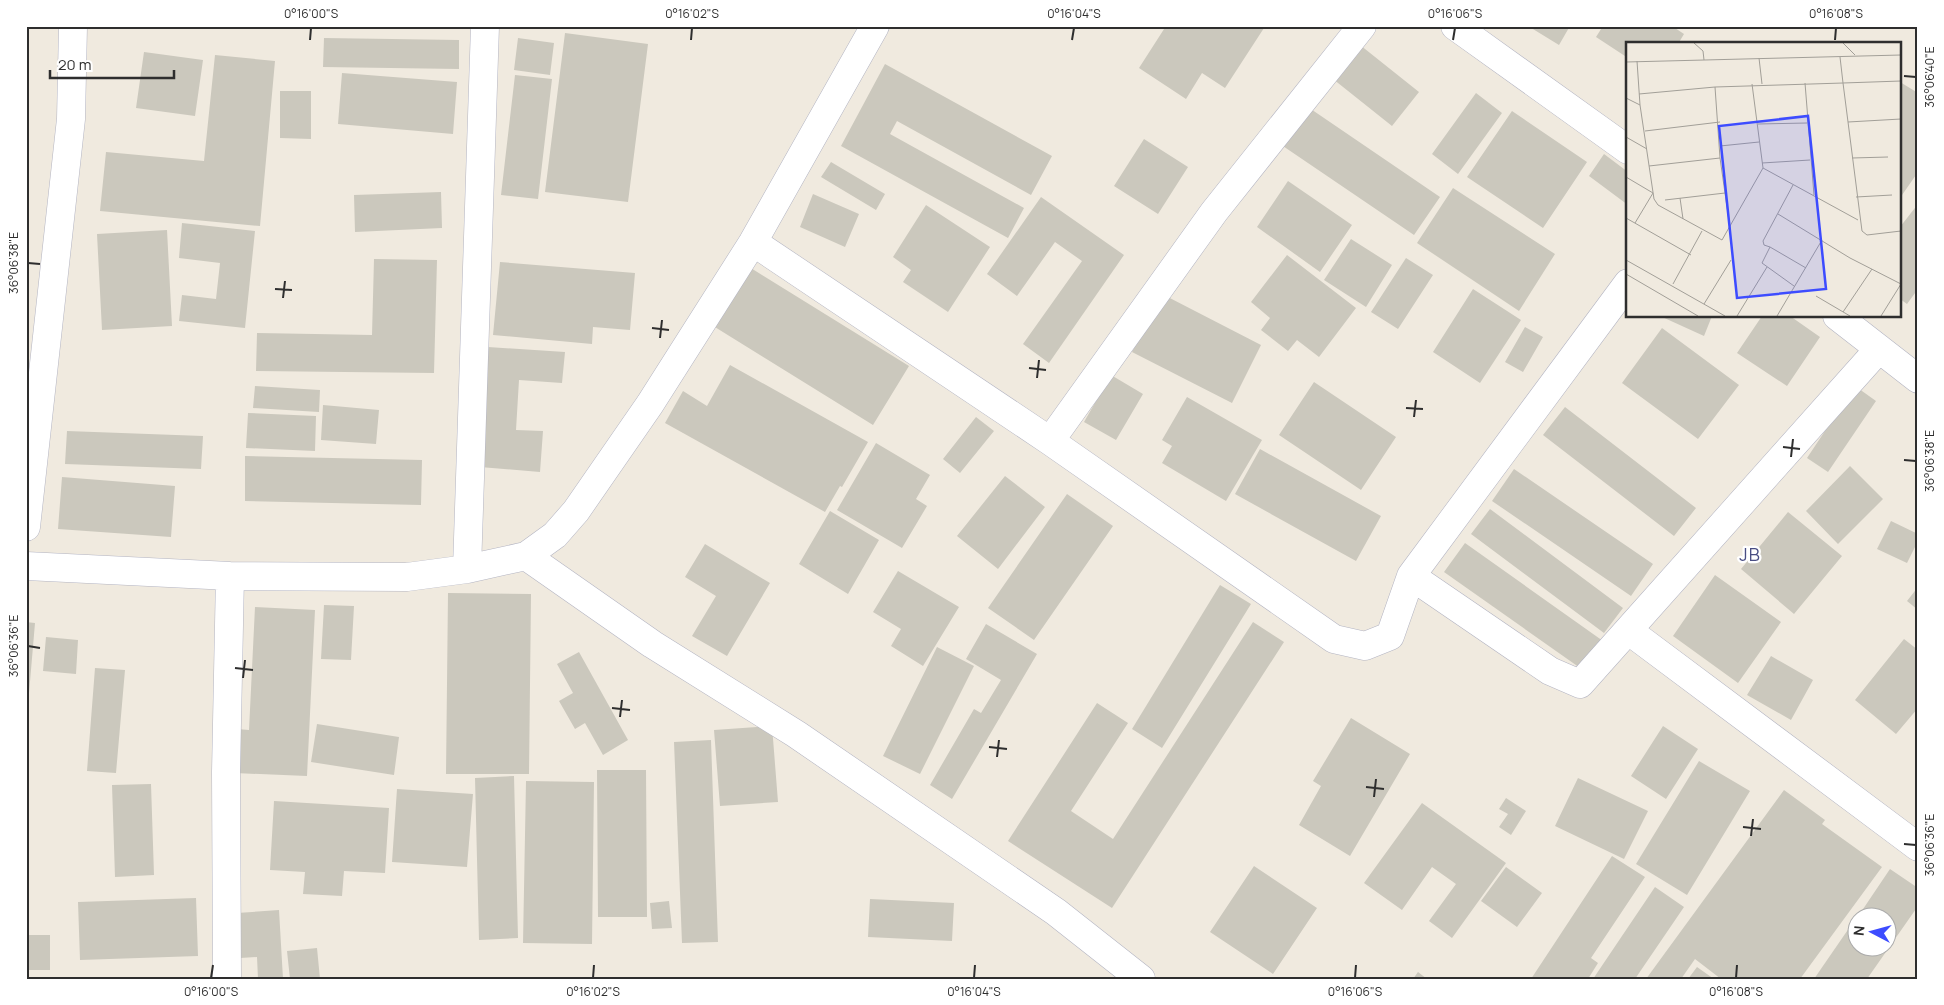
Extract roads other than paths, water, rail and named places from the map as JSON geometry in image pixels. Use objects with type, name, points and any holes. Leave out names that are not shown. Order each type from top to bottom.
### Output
[{"type":"street","points":[[26,527],[71,119],[73,26]]},
{"type":"street","points":[[467,569],[485,26]]},
{"type":"street","points":[[26,566],[230,576],[407,577],[467,569],[526,556],[555,535],[576,511],[650,404],[753,242],[875,26]]},
{"type":"street","points":[[1050,441],[1214,212],[1362,26]]},
{"type":"street","points":[[1455,26],[1626,149]]},
{"type":"street","points":[[753,242],[1050,441],[1334,639],[1365,646],[1390,636],[1411,576],[1626,285]]},
{"type":"street","points":[[1839,318],[1878,350],[1918,379]]},
{"type":"street","points":[[1411,576],[1550,671],[1580,684],[1878,350]]},
{"type":"street","points":[[526,556],[652,644],[796,734],[861,778],[1056,912],[1142,979]]},
{"type":"street","points":[[227,979],[226,772],[230,576]]},
{"type":"street","points":[[1629,631],[1918,847]]},
{"type":"district","name":"JB","points":[[1750,555]]}]
